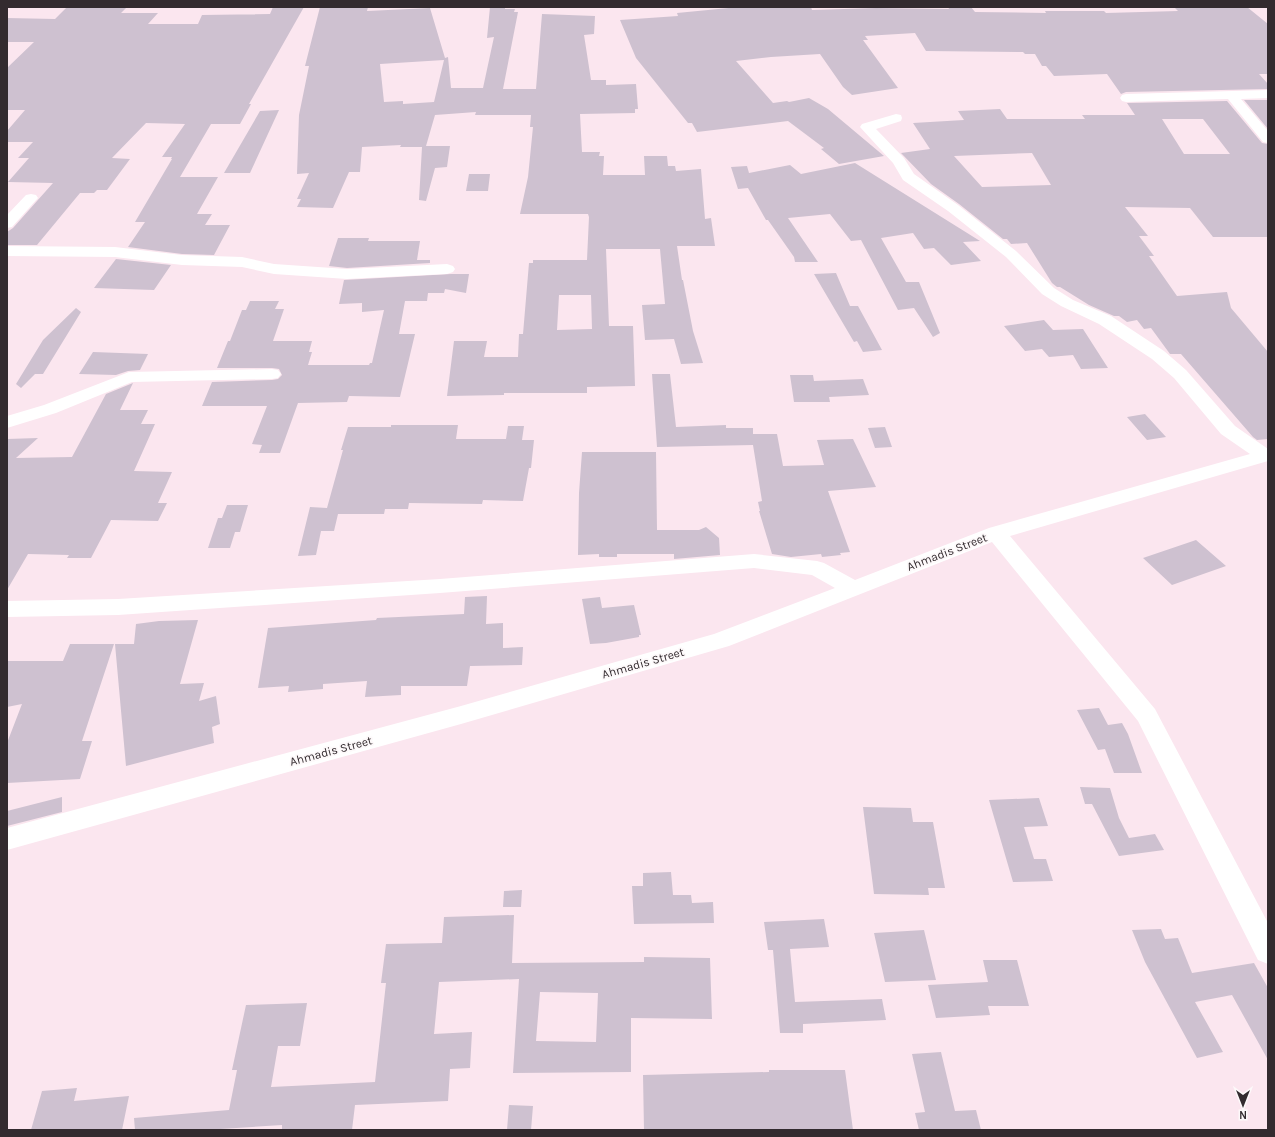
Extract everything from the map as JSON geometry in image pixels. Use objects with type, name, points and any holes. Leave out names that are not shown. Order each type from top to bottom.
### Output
[{"type":"street","points":[[1126,98],[1268,94]]},
{"type":"street","points":[[1231,95],[1268,139]]},
{"type":"street","points":[[896,118],[867,127],[899,161],[908,177],[953,208],[1011,254],[1048,291],[1067,303],[1104,320],[1158,355],[1180,374],[1228,430],[1267,455]]},
{"type":"street","points":[[7,224],[31,198]]},
{"type":"street","points":[[7,251],[116,252],[182,260],[242,262],[274,269],[347,274],[448,269]]},
{"type":"street","points":[[7,422],[50,409],[130,377],[272,374]]},
{"type":"street","name":"Ahmadis Street","points":[[7,839],[461,715],[721,640],[996,533],[1267,455]]},
{"type":"street","points":[[996,533],[1147,715],[1268,950]]},
{"type":"street","points":[[7,610],[118,607],[754,562],[817,568],[854,589]]},
{"type":"building","points":[[67,7],[127,7],[121,13],[158,13],[148,24],[198,24],[202,15],[270,14],[273,7],[304,7],[249,104],[251,104],[240,124],[211,124],[180,177],[218,177],[197,214],[212,214],[205,225],[230,225],[214,255],[182,254],[128,247],[145,222],[135,222],[172,159],[172,157],[162,157],[185,124],[146,123],[112,158],[130,159],[107,190],[97,190],[94,193],[80,193],[37,245],[7,245],[7,232],[13,228],[53,183],[8,182],[29,158],[18,158],[33,142],[7,142],[7,131],[25,110],[7,110],[7,68],[34,42],[7,42],[7,18],[55,19]]},
{"type":"building","points":[[320,7],[368,7],[367,11],[430,8],[445,58],[448,57],[451,88],[483,88],[494,37],[487,38],[490,7],[505,7],[505,9],[515,9],[514,12],[518,12],[503,89],[536,89],[542,14],[595,16],[594,34],[584,35],[591,80],[606,80],[606,85],[636,84],[638,109],[635,109],[635,113],[580,114],[582,152],[600,152],[599,156],[604,156],[603,175],[645,175],[644,156],[667,156],[668,166],[675,166],[676,171],[701,169],[705,219],[711,218],[715,246],[677,246],[682,280],[693,331],[703,363],[681,364],[674,339],[645,340],[642,305],[665,304],[660,249],[606,249],[609,326],[633,326],[635,386],[587,387],[587,393],[504,393],[504,395],[447,396],[454,341],[487,341],[484,357],[518,357],[519,334],[523,334],[529,263],[533,263],[533,260],[587,260],[588,214],[520,214],[528,177],[533,127],[530,127],[531,115],[475,115],[476,112],[435,115],[426,146],[450,146],[447,167],[435,168],[426,201],[419,200],[422,147],[400,147],[401,145],[362,147],[360,172],[349,172],[333,208],[297,207],[301,199],[297,199],[309,173],[297,174],[299,115],[309,66],[305,66]],"holes":[[[444,60],[434,102],[403,104],[403,101],[384,102],[380,64]],[[559,295],[591,295],[592,329],[557,330]]]},
{"type":"building","points":[[739,7],[811,7],[812,10],[876,8],[949,9],[948,7],[971,7],[975,12],[1046,13],[1045,11],[1104,11],[1106,13],[1178,11],[1174,7],[1247,7],[1268,24],[1268,74],[1259,74],[1268,84],[1268,89],[1126,92],[1121,94],[1107,74],[1054,76],[1046,66],[1042,66],[1035,54],[1025,54],[1023,52],[926,51],[915,33],[865,36],[868,40],[863,40],[898,88],[852,95],[843,87],[820,54],[736,61],[773,103],[789,102],[809,98],[828,109],[884,156],[839,164],[821,149],[824,148],[788,121],[697,132],[692,123],[688,123],[636,58],[620,20],[678,16],[677,13]]},
{"type":"building","points":[[1244,100],[1268,100],[1268,129]]},
{"type":"building","points":[[1227,101],[1262,143],[1268,144],[1268,237],[1213,237],[1190,208],[1125,207],[1148,236],[1139,236],[1154,256],[1149,256],[1177,296],[1227,292],[1231,308],[1268,352],[1268,439],[1257,440],[1253,437],[1181,354],[1170,354],[1151,328],[1144,329],[1137,320],[1127,322],[1119,316],[1114,316],[1089,305],[1060,287],[1057,287],[1052,283],[1027,243],[1011,244],[1007,239],[1003,239],[931,184],[901,153],[930,149],[913,123],[964,120],[958,111],[1000,109],[1007,119],[1085,119],[1082,115],[1135,115],[1127,103]],"holes":[[[1162,119],[1203,119],[1230,154],[1184,154]],[[1032,153],[1051,185],[982,187],[954,156]]]},
{"type":"building","points":[[279,110],[250,173],[224,173],[260,111]]},
{"type":"building","points":[[855,163],[980,241],[963,242],[981,261],[951,265],[934,248],[924,249],[913,233],[881,238],[906,282],[919,282],[940,333],[933,337],[914,308],[898,310],[861,240],[851,241],[830,214],[788,218],[818,262],[795,262],[794,257],[768,220],[766,220],[748,188],[738,189],[731,167],[747,166],[749,173],[790,165],[801,174]]},
{"type":"building","points":[[469,174],[490,174],[488,191],[466,191]]},
{"type":"building","points":[[338,238],[369,238],[368,241],[420,241],[417,260],[430,260],[430,263],[347,268],[329,266]]},
{"type":"building","points":[[116,259],[171,265],[154,290],[94,288]]},
{"type":"building","points":[[836,273],[850,306],[858,306],[882,350],[863,352],[857,341],[854,342],[814,274]]},
{"type":"building","points":[[469,274],[466,293],[445,289],[444,293],[428,293],[427,301],[405,301],[399,334],[415,334],[400,397],[349,396],[347,402],[298,403],[280,453],[259,453],[262,445],[252,444],[267,406],[202,406],[212,382],[272,380],[278,379],[282,375],[279,369],[272,368],[217,368],[228,341],[230,341],[242,310],[246,310],[250,301],[279,301],[275,309],[284,309],[273,341],[312,341],[309,352],[312,352],[308,365],[369,365],[372,363],[384,310],[362,312],[362,303],[339,304],[344,280]]},
{"type":"building","points":[[76,308],[81,312],[43,374],[35,374],[21,388],[16,384],[43,340]]},
{"type":"building","points":[[1044,320],[1053,330],[1083,329],[1108,368],[1081,369],[1073,355],[1049,357],[1042,349],[1025,351],[1004,326]]},
{"type":"building","points":[[93,352],[148,354],[140,370],[128,371],[116,375],[79,374]]},
{"type":"building","points":[[652,374],[670,374],[676,427],[726,425],[726,428],[753,428],[753,434],[777,434],[783,466],[824,465],[817,440],[853,439],[876,487],[828,491],[850,552],[840,553],[841,555],[822,557],[821,554],[791,557],[772,554],[759,511],[758,502],[762,501],[753,445],[657,447]]},
{"type":"building","points":[[790,375],[813,375],[814,381],[863,379],[869,395],[829,397],[830,402],[794,402]]},
{"type":"building","points":[[133,383],[120,410],[148,410],[141,424],[155,424],[134,471],[172,472],[158,503],[167,503],[158,521],[111,520],[91,558],[67,558],[69,555],[28,554],[7,590],[7,439],[38,438],[16,458],[72,457],[106,394]]},
{"type":"building","points":[[1145,414],[1166,437],[1147,440],[1127,417]]},
{"type":"building","points":[[391,425],[458,425],[456,439],[506,439],[508,426],[524,426],[522,440],[534,440],[531,468],[529,468],[523,501],[483,500],[482,504],[409,503],[408,509],[385,509],[384,514],[338,514],[334,531],[321,531],[316,555],[298,556],[310,507],[327,508],[348,427],[391,427]]},
{"type":"building","points":[[885,427],[892,447],[875,448],[868,428]]},
{"type":"building","points":[[582,452],[656,452],[657,530],[699,530],[706,527],[719,538],[720,555],[674,559],[674,554],[617,554],[617,557],[599,557],[599,554],[578,555],[579,493]]},
{"type":"building","points":[[227,505],[248,505],[240,532],[235,532],[230,548],[208,548],[218,518],[222,518]]},
{"type":"building","points":[[1196,540],[1226,566],[1172,585],[1143,558]]},
{"type":"building","points":[[487,596],[486,624],[503,623],[503,648],[523,647],[522,665],[470,666],[467,686],[401,686],[401,695],[365,697],[367,681],[323,684],[323,689],[288,692],[289,686],[258,688],[268,628],[376,620],[377,618],[464,614],[465,597]]},
{"type":"building","points":[[600,597],[602,608],[634,605],[641,635],[639,635],[639,637],[606,643],[590,644],[582,599]]},
{"type":"building","points":[[198,620],[180,684],[204,683],[199,701],[216,696],[220,724],[212,727],[214,743],[126,766],[115,644],[134,644],[136,624],[159,621]]},
{"type":"building","points":[[70,644],[114,644],[82,741],[92,741],[80,779],[7,783],[7,743],[22,704],[7,707],[7,661],[63,661]]},
{"type":"building","points":[[1099,708],[1108,725],[1122,723],[1128,734],[1142,773],[1114,773],[1105,749],[1098,750],[1077,710]]},
{"type":"building","points":[[1080,787],[1110,788],[1119,818],[1129,838],[1155,834],[1164,850],[1119,856],[1092,804],[1085,804]]},
{"type":"building","points":[[62,797],[62,812],[7,826],[7,811]]},
{"type":"building","points":[[1039,798],[1048,826],[1024,827],[1034,859],[1046,859],[1053,881],[1013,882],[989,800]]},
{"type":"building","points":[[863,807],[911,808],[913,822],[933,822],[945,888],[928,888],[929,895],[874,894]]},
{"type":"building","points":[[671,872],[673,895],[691,895],[692,903],[713,902],[714,923],[634,924],[632,886],[643,886],[643,873]]},
{"type":"building","points":[[522,890],[521,907],[503,907],[504,891]]},
{"type":"building","points":[[514,915],[512,963],[644,962],[644,957],[710,958],[712,1019],[631,1018],[631,1072],[513,1073],[519,979],[439,982],[434,1034],[472,1032],[470,1068],[450,1069],[448,1101],[355,1105],[352,1130],[282,1130],[282,1125],[205,1130],[135,1130],[134,1118],[229,1110],[237,1070],[232,1070],[246,1005],[307,1003],[300,1046],[278,1046],[271,1087],[375,1082],[386,983],[381,983],[386,944],[442,943],[444,917]],"holes":[[[540,992],[598,993],[596,1042],[536,1041]]]},
{"type":"building","points":[[824,919],[829,947],[790,949],[795,1002],[882,999],[886,1020],[803,1024],[803,1033],[780,1033],[773,950],[768,950],[764,922]]},
{"type":"building","points":[[1161,929],[1165,939],[1178,938],[1192,973],[1254,963],[1268,988],[1268,1060],[1232,995],[1195,1002],[1223,1052],[1197,1058],[1145,962],[1132,930]]},
{"type":"building","points":[[924,930],[936,980],[885,982],[874,933]]},
{"type":"building","points":[[983,960],[1017,960],[1029,1006],[988,1006],[990,1015],[936,1018],[928,985],[988,982]]},
{"type":"building","points":[[941,1052],[955,1111],[976,1110],[981,1130],[919,1130],[915,1113],[925,1112],[912,1054]]},
{"type":"building","points":[[769,1070],[845,1070],[853,1130],[644,1130],[643,1075],[769,1072]]},
{"type":"building","points":[[77,1088],[74,1101],[129,1096],[122,1130],[31,1130],[42,1091]]},
{"type":"building","points":[[509,1105],[533,1106],[531,1130],[507,1130]]}]
